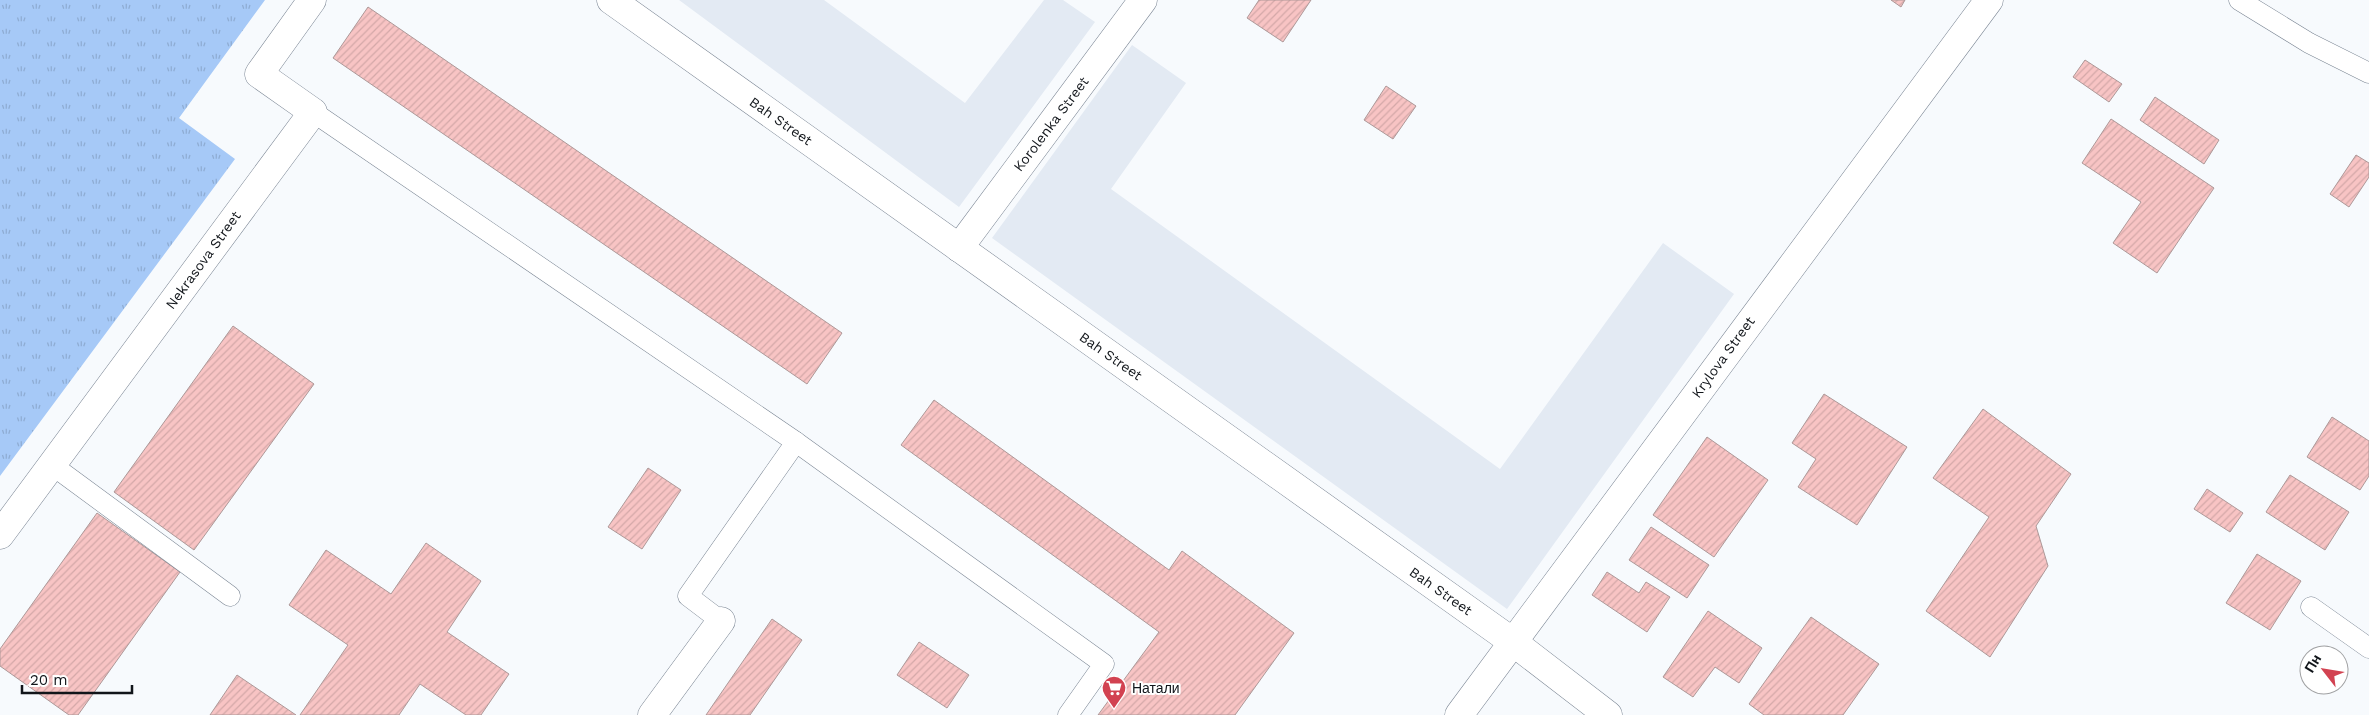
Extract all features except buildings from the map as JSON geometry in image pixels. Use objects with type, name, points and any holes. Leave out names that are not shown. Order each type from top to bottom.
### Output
[{"type":"street","points":[[312,0],[259,74],[313,112]]},
{"type":"street","name":"Bah Street","points":[[611,0],[1513,642],[1608,715]]},
{"type":"street","name":"Korolenka Street","points":[[959,248],[1143,0]]},
{"type":"street","name":"Krylova Street","points":[[1459,715],[1989,0]]},
{"type":"street","name":"Nekrasova Street","points":[[0,534],[313,112]]},
{"type":"street","points":[[652,715],[721,621]]},
{"type":"lane","points":[[2239,0],[2309,43],[2369,73]]},
{"type":"lane","points":[[313,112],[796,442],[1104,664],[1068,715]]},
{"type":"lane","points":[[721,621],[688,596],[796,442]]},
{"type":"lane","points":[[52,465],[230,596]]},
{"type":"lane","points":[[2311,607],[2369,648]]},
{"type":"shaded area","points":[[679,0],[824,0],[965,103],[1044,0],[1063,0],[1095,22],[959,207]]},
{"type":"shaded area","points":[[1132,45],[1186,83],[1111,189],[1500,469],[1663,243],[1734,294],[1507,609],[992,238]]},
{"type":"green space","points":[[0,0],[265,0],[179,118],[235,159],[0,476]]},
{"type":"place","name":"Натали","points":[[1114,709]]}]
